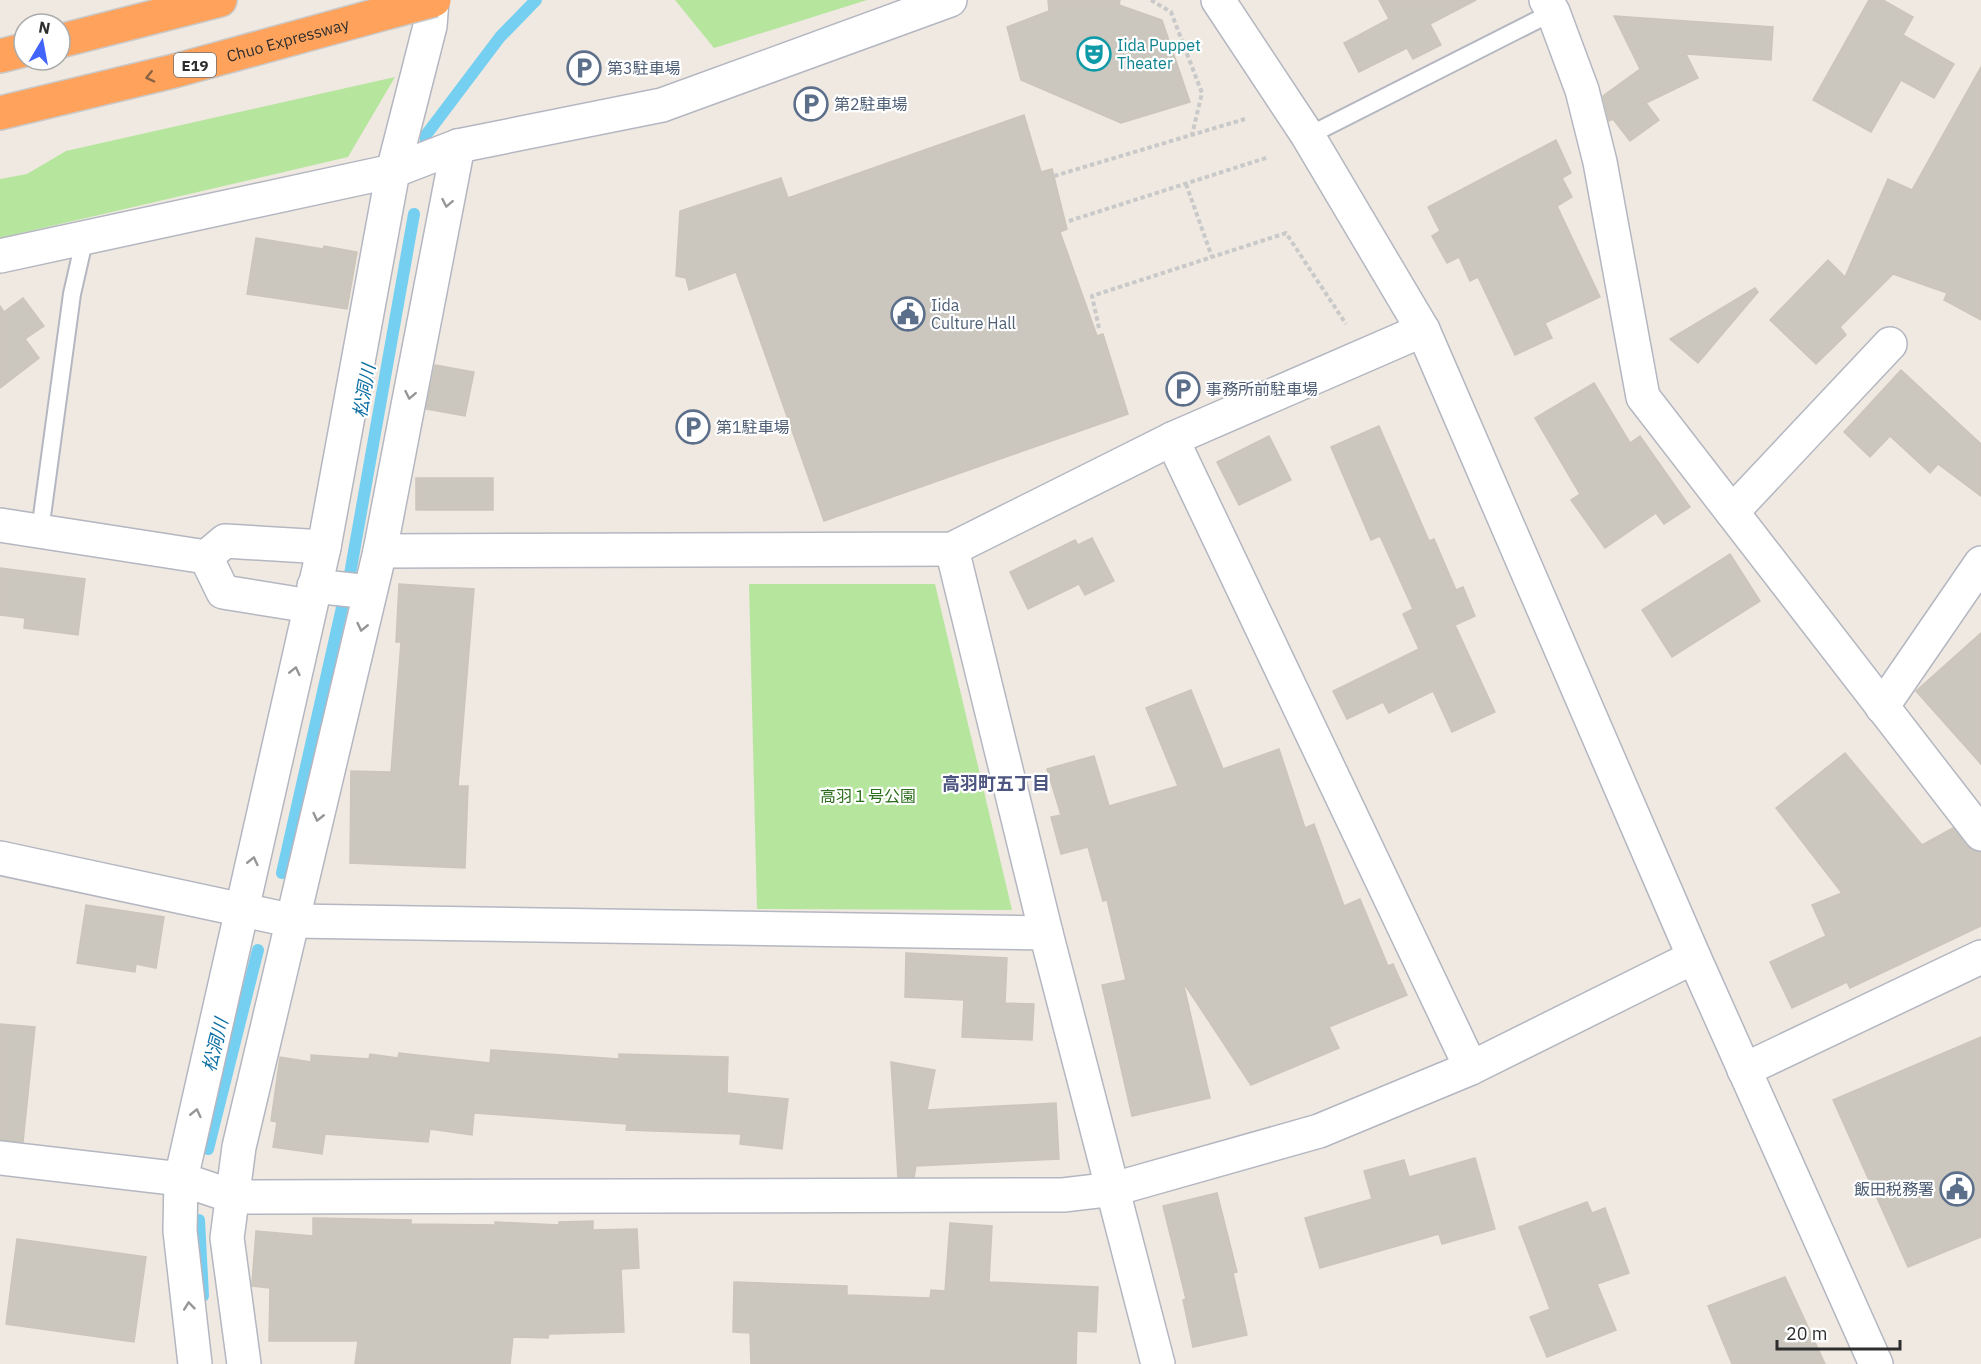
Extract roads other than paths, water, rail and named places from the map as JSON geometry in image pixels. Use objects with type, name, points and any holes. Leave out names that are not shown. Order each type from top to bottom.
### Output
[{"type":"highway","points":[[72,38],[220,0]]},
{"type":"highway","name":"Chuo Expressway","points":[[0,112],[174,71],[433,0]]},
{"type":"street","points":[[195,1364],[180,1231],[181,1179],[324,547],[393,171],[430,26],[433,0]]},
{"type":"street","points":[[0,256],[393,171],[458,146],[662,105],[950,0]]},
{"type":"street","points":[[1218,0],[1308,136],[1424,330],[1694,957],[1876,1364]]},
{"type":"street","points":[[1549,6],[1582,90],[1600,162],[1643,397],[1981,834]]},
{"type":"street","points":[[244,1364],[227,1238],[234,1197],[238,1147],[294,921],[380,551],[458,146]]},
{"type":"street","points":[[380,551],[952,549],[1172,439],[1424,330]]},
{"type":"street","points":[[1732,512],[1890,344]]},
{"type":"street","points":[[1172,439],[1471,1068]]},
{"type":"street","points":[[0,525],[206,557],[225,541],[324,547]]},
{"type":"street","points":[[952,549],[1046,933],[1158,1364]]},
{"type":"street","points":[[206,557],[223,592],[312,596],[370,592]]},
{"type":"street","points":[[1882,707],[1981,563]]},
{"type":"street","points":[[0,858],[294,921],[1046,933]]},
{"type":"street","points":[[0,1158],[181,1179],[234,1197],[1062,1196],[1114,1189],[1319,1131],[1471,1068],[1694,957]]},
{"type":"street","points":[[1744,1070],[1981,957]]},
{"type":"lane","points":[[1308,136],[1549,6]]},
{"type":"lane","points":[[40,531],[72,294],[85,237]]},
{"type":"waterway","name":"松洞川","points":[[426,157],[426,135],[500,37],[536,0]]},
{"type":"waterway","name":"松洞川","points":[[350,574],[414,214]]},
{"type":"waterway","name":"松洞川","points":[[282,873],[343,603]]},
{"type":"waterway","name":"松洞川","points":[[208,1149],[258,950]]},
{"type":"waterway","name":"松洞川","points":[[199,1220],[203,1296]]},
{"type":"place","name":"Iida Puppet Theater","points":[[1094,54]]},
{"type":"place","name":"第3駐車場","points":[[584,68]]},
{"type":"place","name":"第2駐車場","points":[[811,104]]},
{"type":"place","name":"Iida Culture Hall","points":[[908,314]]},
{"type":"place","name":"事務所前駐車場","points":[[1183,389]]},
{"type":"place","name":"第1駐車場","points":[[693,427]]},
{"type":"place","name":"飯田税務署","points":[[1957,1189]]},
{"type":"district","name":"高羽町五丁目","points":[[996,783]]},
{"type":"park label","name":"高羽１号公園","points":[[868,796]]}]
